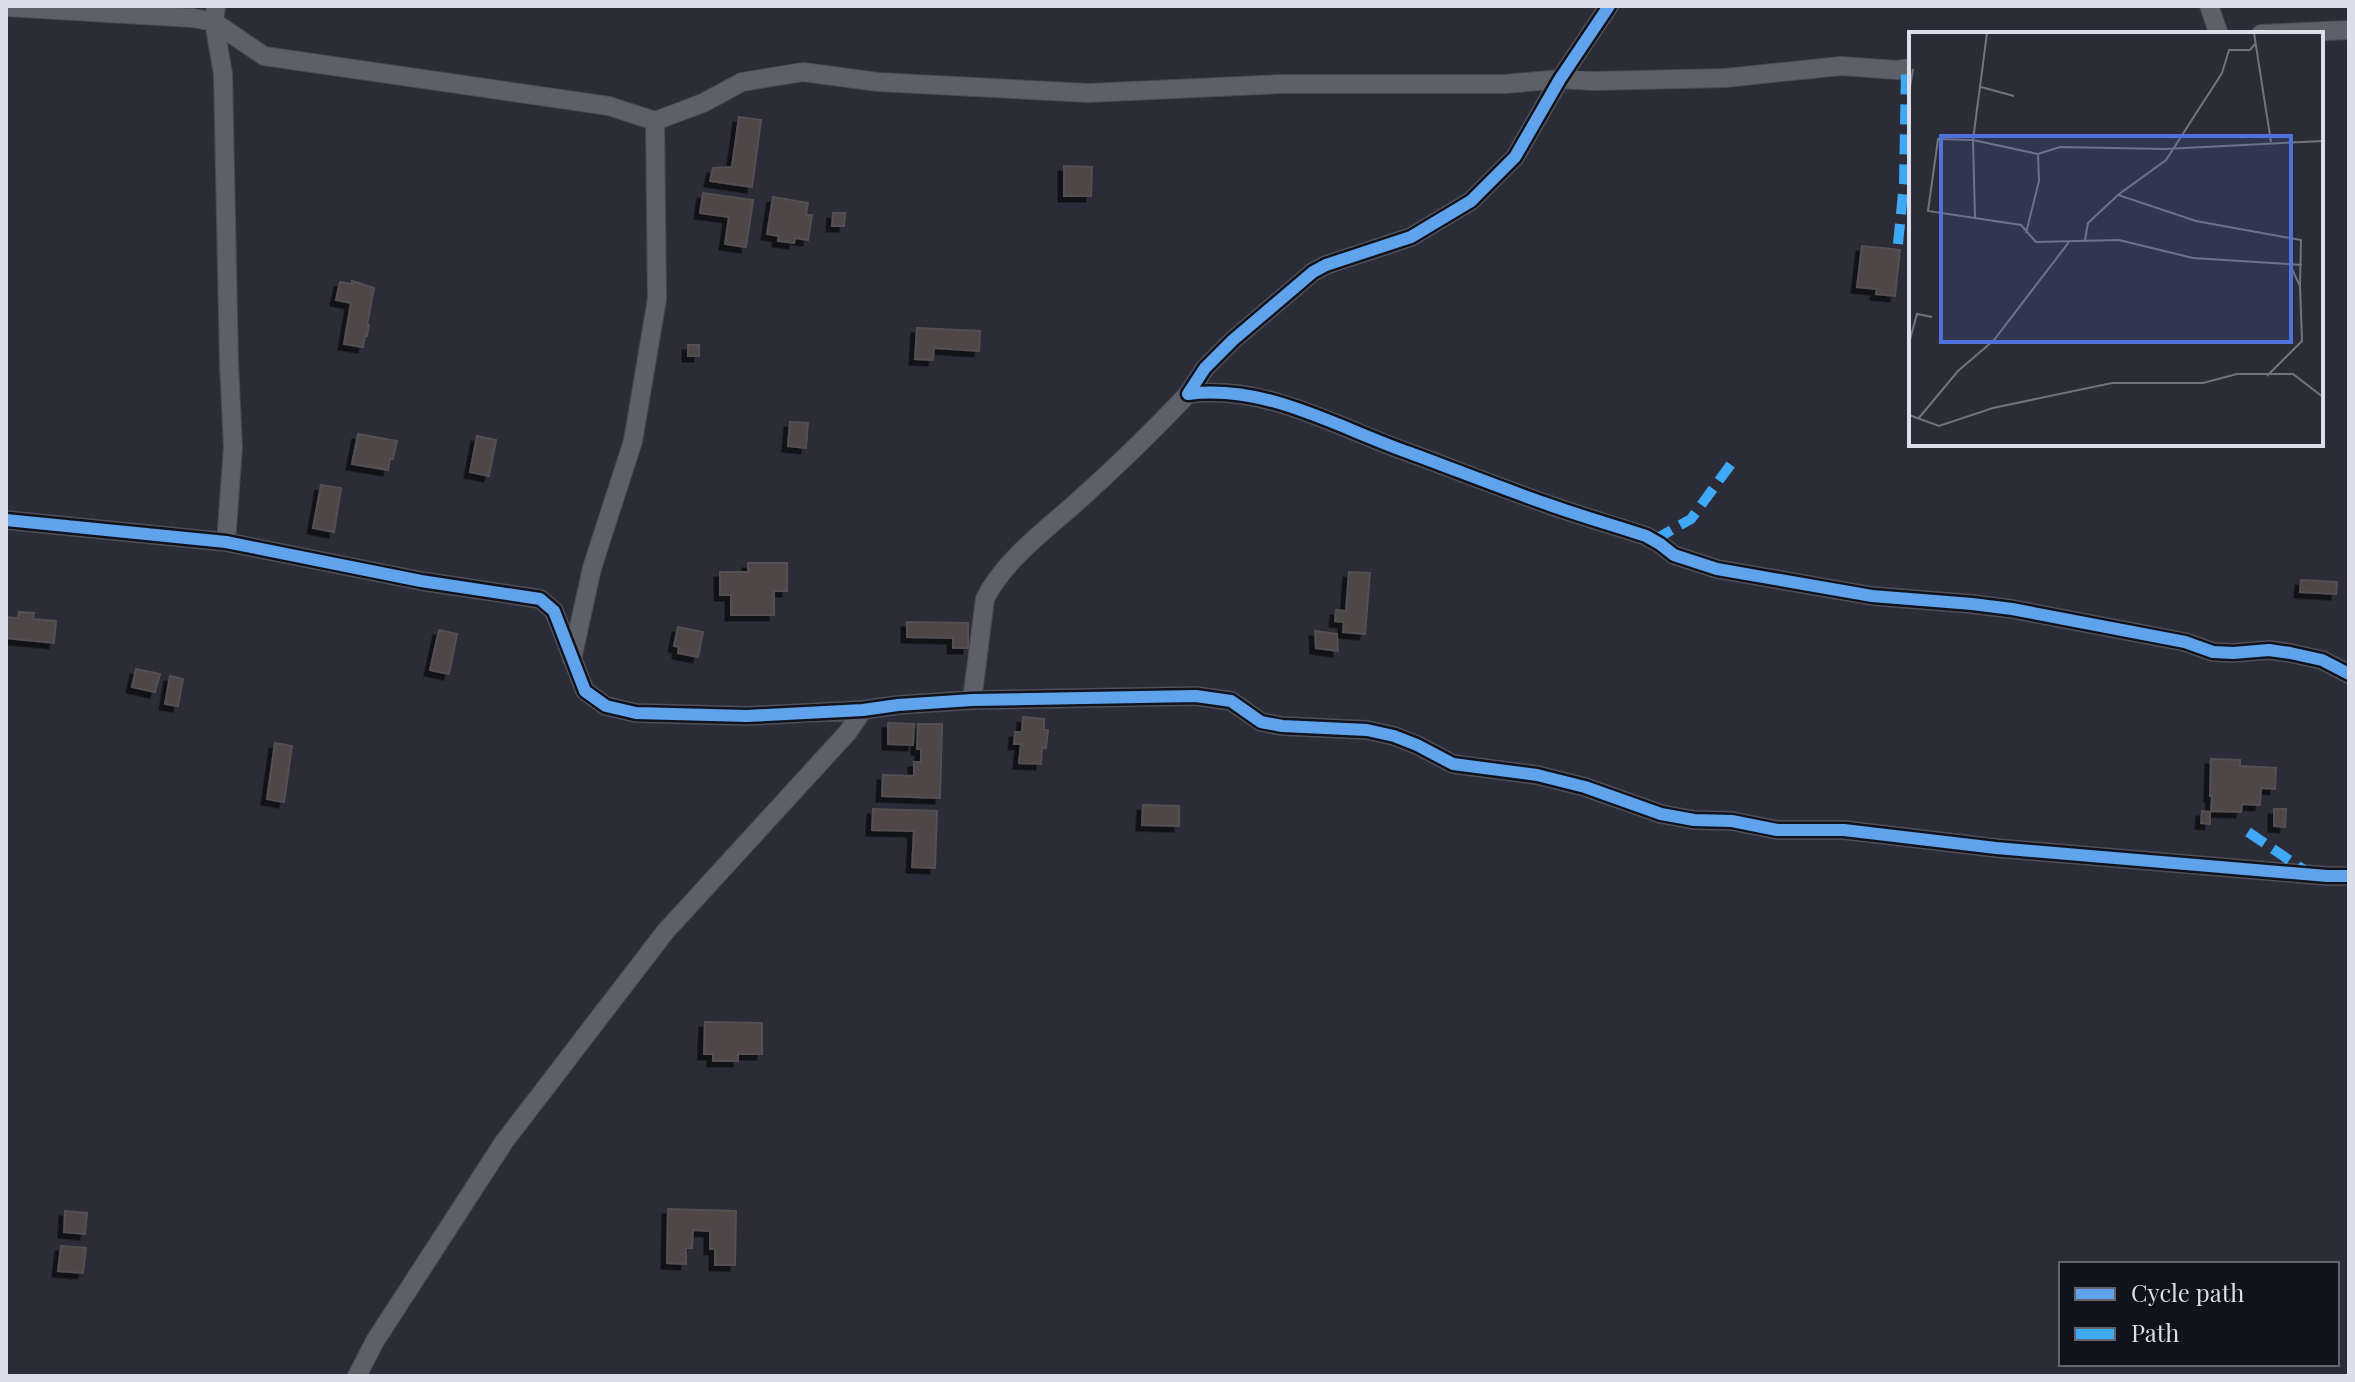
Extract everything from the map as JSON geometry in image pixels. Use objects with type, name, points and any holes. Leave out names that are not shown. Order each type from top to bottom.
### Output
[{"type":"street","points":[[972,700],[985,599],[992,584],[1013,561],[1137,448],[1233,340],[1313,272],[1411,237],[1471,201],[1515,157],[1560,79],[1609,6]]},
{"type":"street","points":[[2209,6],[2218,32]]},
{"type":"street","points":[[6,7],[193,18],[215,14]]},
{"type":"street","points":[[215,14],[264,56],[609,106],[655,121],[703,103],[742,82],[803,72],[878,82],[1088,93],[1281,84],[1505,84],[1560,79],[1725,78],[1841,66],[1909,68]]},
{"type":"street","points":[[215,14],[223,74],[233,447],[226,542]]},
{"type":"street","points":[[2305,32],[2349,30]]},
{"type":"street","points":[[572,659],[592,568],[633,441],[657,299],[655,121]]},
{"type":"street","points":[[1188,394],[1243,394],[1292,406],[1543,503],[1646,536],[1674,555],[1717,569],[1872,596],[2012,609],[2185,642],[2213,652],[2269,650],[2290,653],[2322,660],[2349,674]]},
{"type":"street","points":[[6,520],[226,542],[421,581],[540,599],[554,611],[585,691],[606,706],[636,713],[747,716],[972,700],[1196,696],[1231,701],[1261,722],[1282,726],[1367,730],[1394,736],[1453,764],[1537,775],[1585,787],[1661,814],[1694,820],[1732,821],[1777,830],[1844,830],[1996,848],[2348,876]]},
{"type":"street","points":[[357,1376],[375,1341],[513,1130],[665,932],[848,732],[863,710]]},
{"type":"building","points":[[739,117],[761,120],[752,187],[710,181],[713,168],[732,167]]},
{"type":"building","points":[[1064,166],[1092,167],[1091,196],[1064,196]]},
{"type":"building","points":[[703,193],[753,200],[746,247],[725,244],[729,217],[700,213]]},
{"type":"building","points":[[773,197],[808,203],[806,215],[812,215],[808,240],[795,238],[794,243],[778,241],[779,236],[767,234]]},
{"type":"building","points":[[833,213],[845,213],[844,226],[832,226]]},
{"type":"building","points":[[1862,246],[1900,250],[1895,296],[1876,294],[1877,289],[1857,287]]},
{"type":"building","points":[[352,281],[374,288],[363,347],[344,344],[351,303],[336,300],[340,282],[352,284]]},
{"type":"building","points":[[917,328],[980,331],[979,351],[934,348],[933,360],[915,359]]},
{"type":"building","points":[[688,345],[699,345],[699,356],[688,356]]},
{"type":"building","points":[[790,422],[808,423],[806,448],[788,446]]},
{"type":"building","points":[[358,434],[397,441],[388,470],[352,464]]},
{"type":"building","points":[[477,436],[496,440],[489,476],[470,472]]},
{"type":"building","points":[[321,485],[341,488],[334,532],[313,528]]},
{"type":"building","points":[[748,563],[787,563],[787,591],[774,591],[774,615],[731,615],[731,595],[720,595],[720,572],[748,572]]},
{"type":"building","points":[[1349,572],[1370,573],[1365,634],[1343,632],[1344,622],[1335,621],[1336,610],[1346,611]]},
{"type":"building","points":[[2301,580],[2337,582],[2336,594],[2300,592]]},
{"type":"building","points":[[19,612],[34,613],[33,619],[56,621],[54,643],[6,638],[6,617],[18,618]]},
{"type":"building","points":[[907,622],[968,623],[968,648],[953,648],[953,638],[907,637]]},
{"type":"building","points":[[678,627],[703,632],[698,657],[678,653],[679,647],[674,646]]},
{"type":"building","points":[[439,630],[457,634],[449,674],[430,670]]},
{"type":"building","points":[[1315,631],[1337,634],[1338,651],[1316,648]]},
{"type":"building","points":[[136,669],[160,674],[155,692],[132,687]]},
{"type":"building","points":[[170,676],[183,679],[178,706],[165,704]]},
{"type":"building","points":[[1023,717],[1044,719],[1044,730],[1048,730],[1041,764],[1019,763],[1021,744],[1014,744],[1015,732],[1022,732]]},
{"type":"building","points":[[888,723],[914,724],[913,745],[888,744]]},
{"type":"building","points":[[918,724],[942,724],[940,798],[882,796],[883,775],[914,776],[914,762],[921,762],[921,749],[917,749]]},
{"type":"building","points":[[275,743],[292,746],[284,802],[267,799]]},
{"type":"building","points":[[2211,759],[2240,760],[2240,766],[2276,768],[2275,789],[2261,788],[2260,805],[2242,804],[2241,812],[2211,811]]},
{"type":"building","points":[[1143,805],[1179,806],[1179,826],[1142,825]]},
{"type":"building","points":[[873,809],[937,811],[935,868],[912,867],[914,831],[872,830]]},
{"type":"building","points":[[2274,809],[2286,809],[2285,827],[2274,826]]},
{"type":"building","points":[[2202,811],[2210,812],[2210,824],[2201,823]]},
{"type":"building","points":[[705,1022],[762,1023],[762,1054],[738,1054],[738,1061],[713,1061],[713,1054],[704,1054]]},
{"type":"building","points":[[668,1209],[736,1211],[735,1265],[715,1265],[715,1249],[710,1249],[710,1231],[693,1230],[692,1248],[686,1248],[686,1264],[667,1263]]},
{"type":"building","points":[[65,1211],[87,1213],[85,1234],[64,1232]]},
{"type":"building","points":[[61,1246],[86,1248],[83,1273],[58,1271]]},
{"type":"marked path","points":[[1898,244],[1904,183],[1906,69]]},
{"type":"marked path","points":[[1654,540],[1691,519],[1731,464]]},
{"type":"marked path","points":[[2248,832],[2304,870]]},
{"type":"cycle path","points":[[1609,6],[1560,79],[1515,157],[1471,201],[1411,237],[1313,272],[1233,340],[1205,368],[1188,394],[1246,395],[1302,410],[1513,492],[1646,536],[1674,555],[1717,569],[1872,596],[2012,609],[2185,642],[2213,652],[2269,650],[2290,653],[2322,660],[2349,674]]},
{"type":"cycle path","points":[[6,520],[226,542],[421,581],[540,599],[554,611],[585,691],[606,706],[636,713],[747,716],[972,700],[1196,696],[1231,701],[1261,722],[1282,726],[1367,730],[1394,736],[1453,764],[1537,775],[1585,787],[1661,814],[1694,820],[1732,821],[1777,830],[1844,830],[1996,848],[2349,876]]}]
